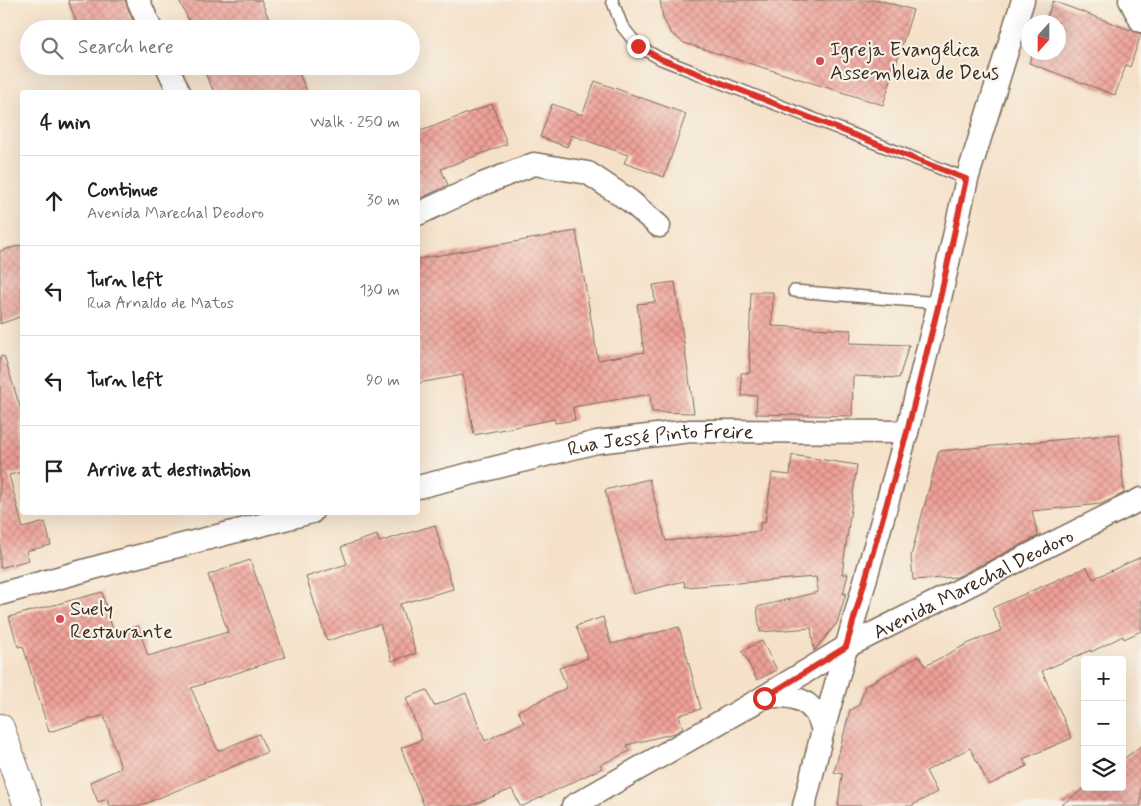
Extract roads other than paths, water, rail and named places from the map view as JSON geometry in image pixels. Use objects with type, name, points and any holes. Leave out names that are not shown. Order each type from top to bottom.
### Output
[{"type":"main road","points":[[0,728],[28,806]]},
{"type":"street","points":[[138,0],[147,20]]},
{"type":"street","points":[[804,806],[846,647],[907,432],[939,303],[966,179],[1023,0]]},
{"type":"street","points":[[1130,0],[1141,21]]},
{"type":"street","points":[[171,75],[178,90]]},
{"type":"street","points":[[420,213],[480,184],[534,164],[588,173],[630,202],[660,226]]},
{"type":"street","name":"Rua Jessé Pinto Freire","points":[[420,486],[597,442],[691,431],[907,432]]},
{"type":"street","name":"Avenida Marechal Deodoro","points":[[573,806],[764,698],[846,647],[1141,499]]},
{"type":"street","points":[[0,594],[119,561],[300,515]]},
{"type":"street","points":[[764,698],[789,697],[807,704],[815,710],[824,730]]},
{"type":"lane","points":[[612,0],[622,26],[638,46],[661,59],[966,179]]},
{"type":"lane","points":[[794,290],[939,303]]},
{"type":"place","name":"Igreja Evangélica Assembleia de Deus","points":[[820,61]]},
{"type":"place","name":"Suely Restaurante","points":[[60,619]]}]
